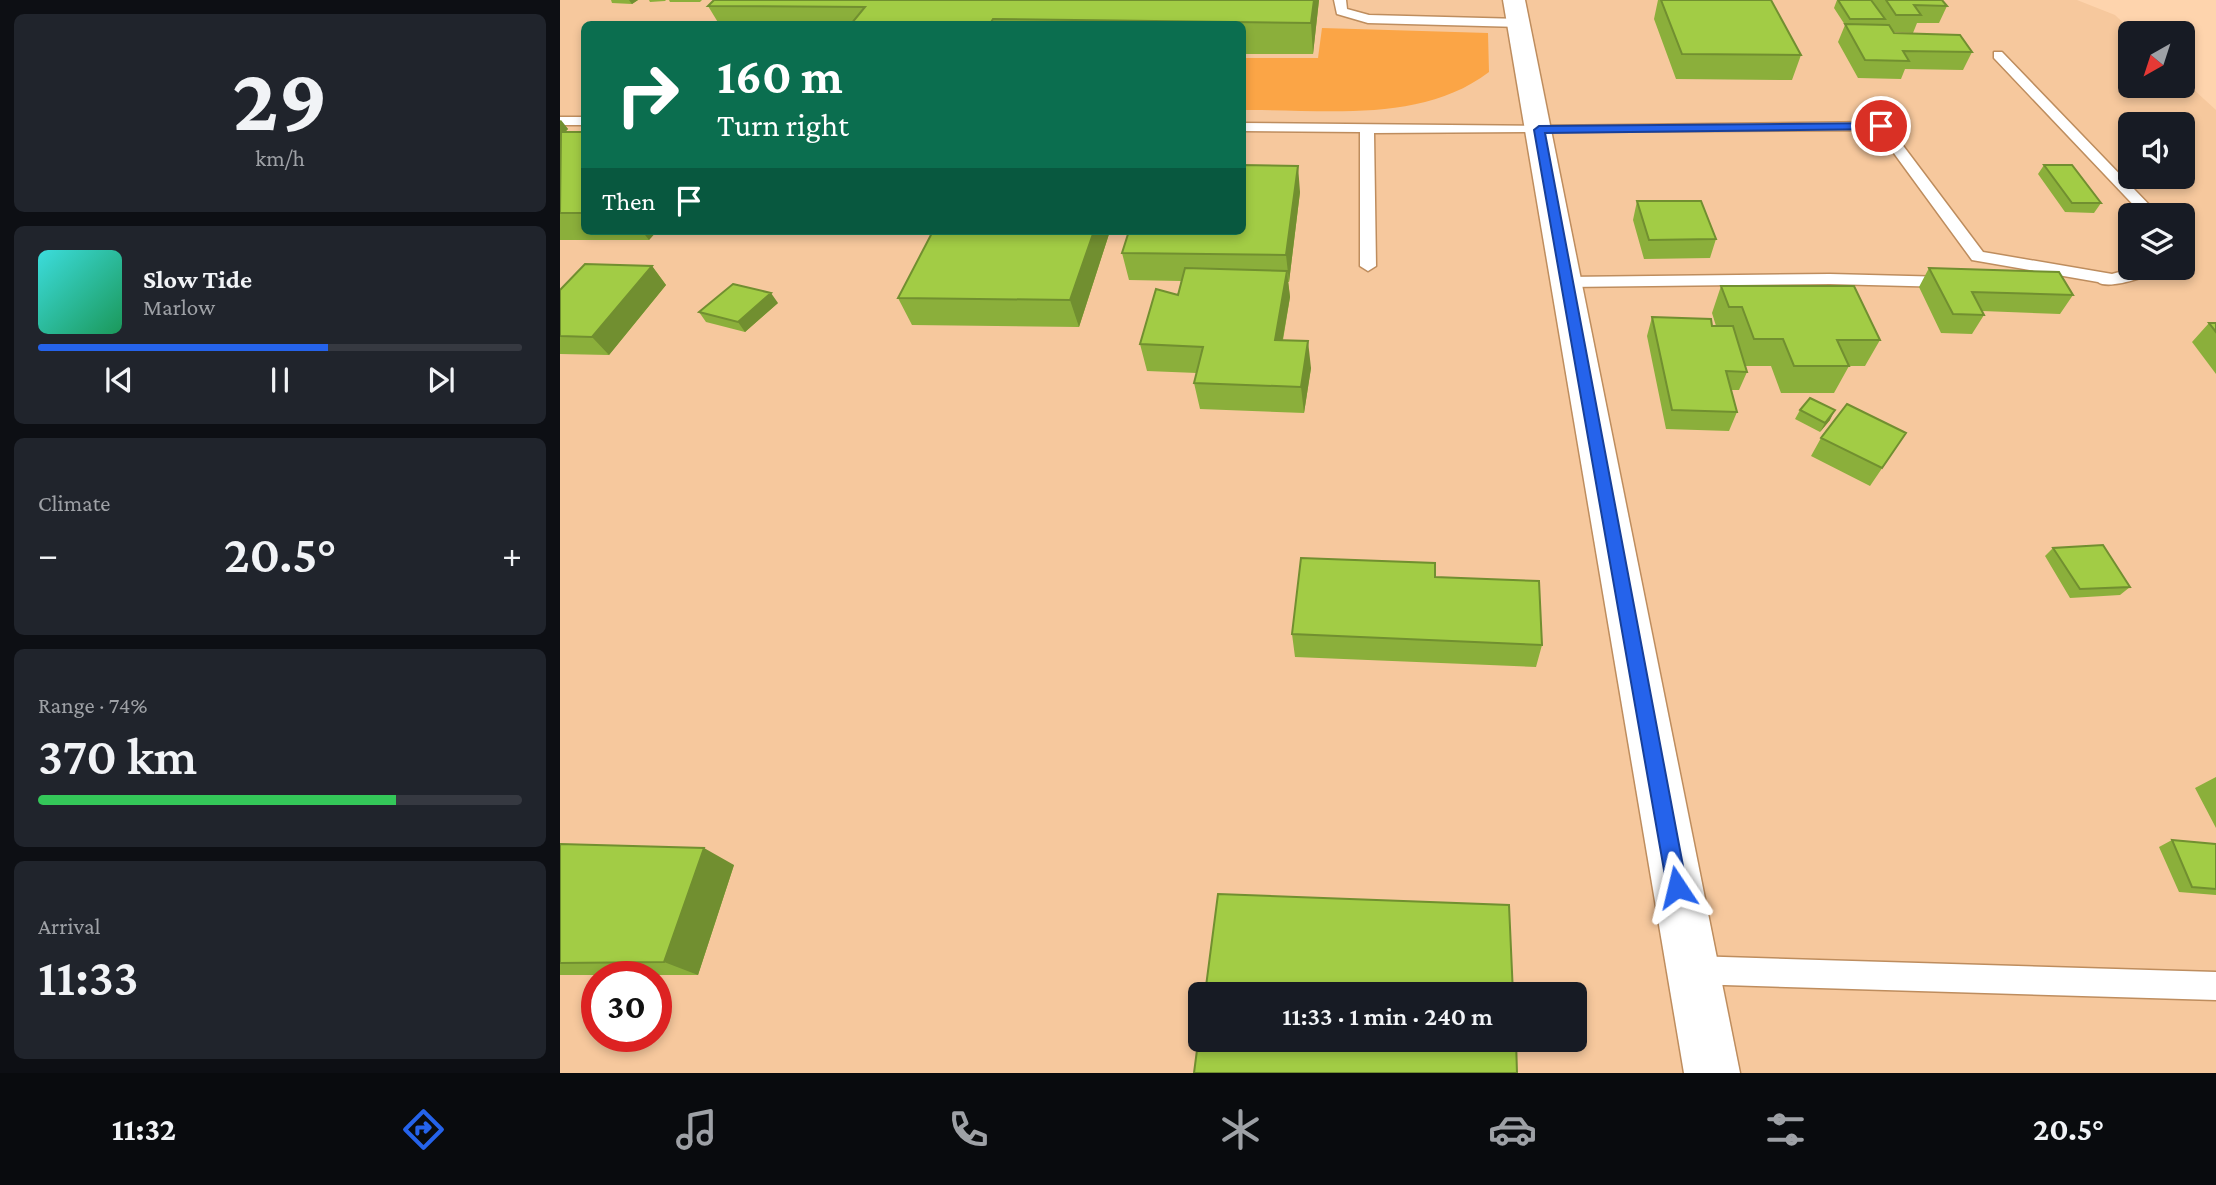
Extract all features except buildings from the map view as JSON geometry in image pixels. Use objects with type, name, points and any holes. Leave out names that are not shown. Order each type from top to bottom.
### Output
[{"type":"street","points":[[1517,12],[1712,1073]]},
{"type":"lane","points":[[1340,0],[1341,11],[1368,19],[1517,12]]},
{"type":"lane","points":[[1998,55],[2140,203]]},
{"type":"lane","points":[[560,121],[581,121]]},
{"type":"lane","points":[[1246,127],[1539,130],[1881,126],[1978,256],[2118,280]]},
{"type":"lane","points":[[1367,128],[1368,266]]},
{"type":"lane","points":[[1567,282],[1830,279],[1964,282]]},
{"type":"lane","points":[[2031,284],[2072,285],[2118,280]]},
{"type":"lane","points":[[1692,970],[2216,986]]},
{"type":"shaded area","points":[[560,0],[2077,0],[2115,15],[2121,21],[2118,21],[2118,98],[2195,98],[2195,91],[2216,110],[2216,1073],[560,1073]]},
{"type":"shaded area","points":[[1322,28],[1488,33],[1489,72],[1462,89],[1433,100],[1403,107],[1371,110],[1246,110],[1246,58],[1318,58]]},
{"type":"route","points":[[1677,887],[1539,130],[1881,126]]}]
